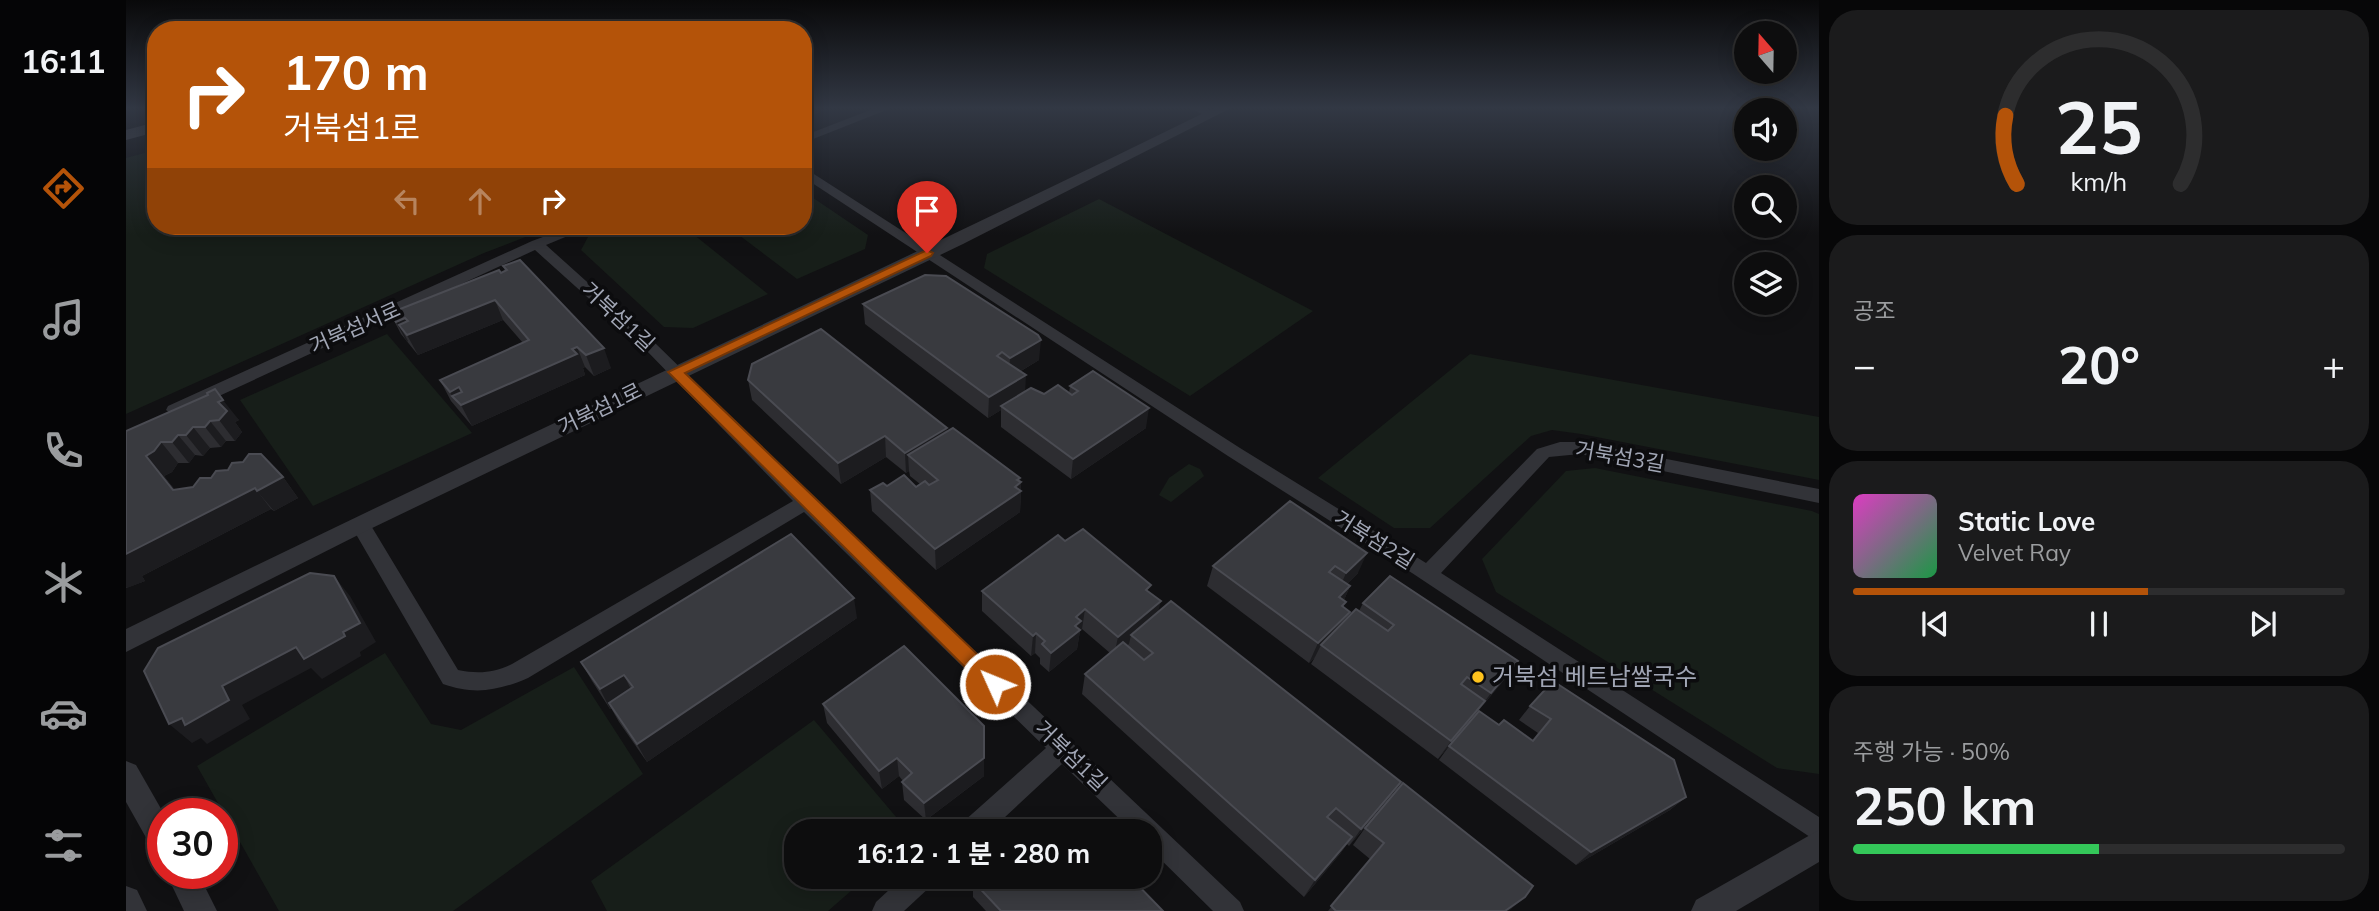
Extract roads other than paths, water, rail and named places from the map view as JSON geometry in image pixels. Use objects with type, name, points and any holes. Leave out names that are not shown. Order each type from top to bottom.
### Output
[{"type":"street","name":"거북섬1로","points":[[126,641],[360,524],[927,253],[1133,150]]},
{"type":"street","name":"거북섬2길","points":[[812,177],[1428,574],[1819,831]]},
{"type":"street","name":"거북섬서로","points":[[158,417],[561,235]]},
{"type":"street","name":"거북섬1길","points":[[537,244],[676,372],[806,502],[1136,819]]},
{"type":"street","name":"거북섬3길","points":[[1428,574],[1543,453],[1560,448],[1580,448],[1819,496]]},
{"type":"street","points":[[360,524],[451,677],[469,683],[495,683],[520,671],[806,502]]},
{"type":"street","points":[[985,819],[1063,748]]},
{"type":"street","points":[[126,774],[147,811]]},
{"type":"street","name":"거북섬1길","points":[[1162,845],[1231,911]]},
{"type":"street","points":[[1707,911],[1819,845]]},
{"type":"street","points":[[189,889],[201,911]]},
{"type":"street","points":[[885,911],[909,889]]},
{"type":"street","points":[[126,901],[131,911]]},
{"type":"place","name":"거북섬 베트남쌀국수","points":[[1478,677]]}]
